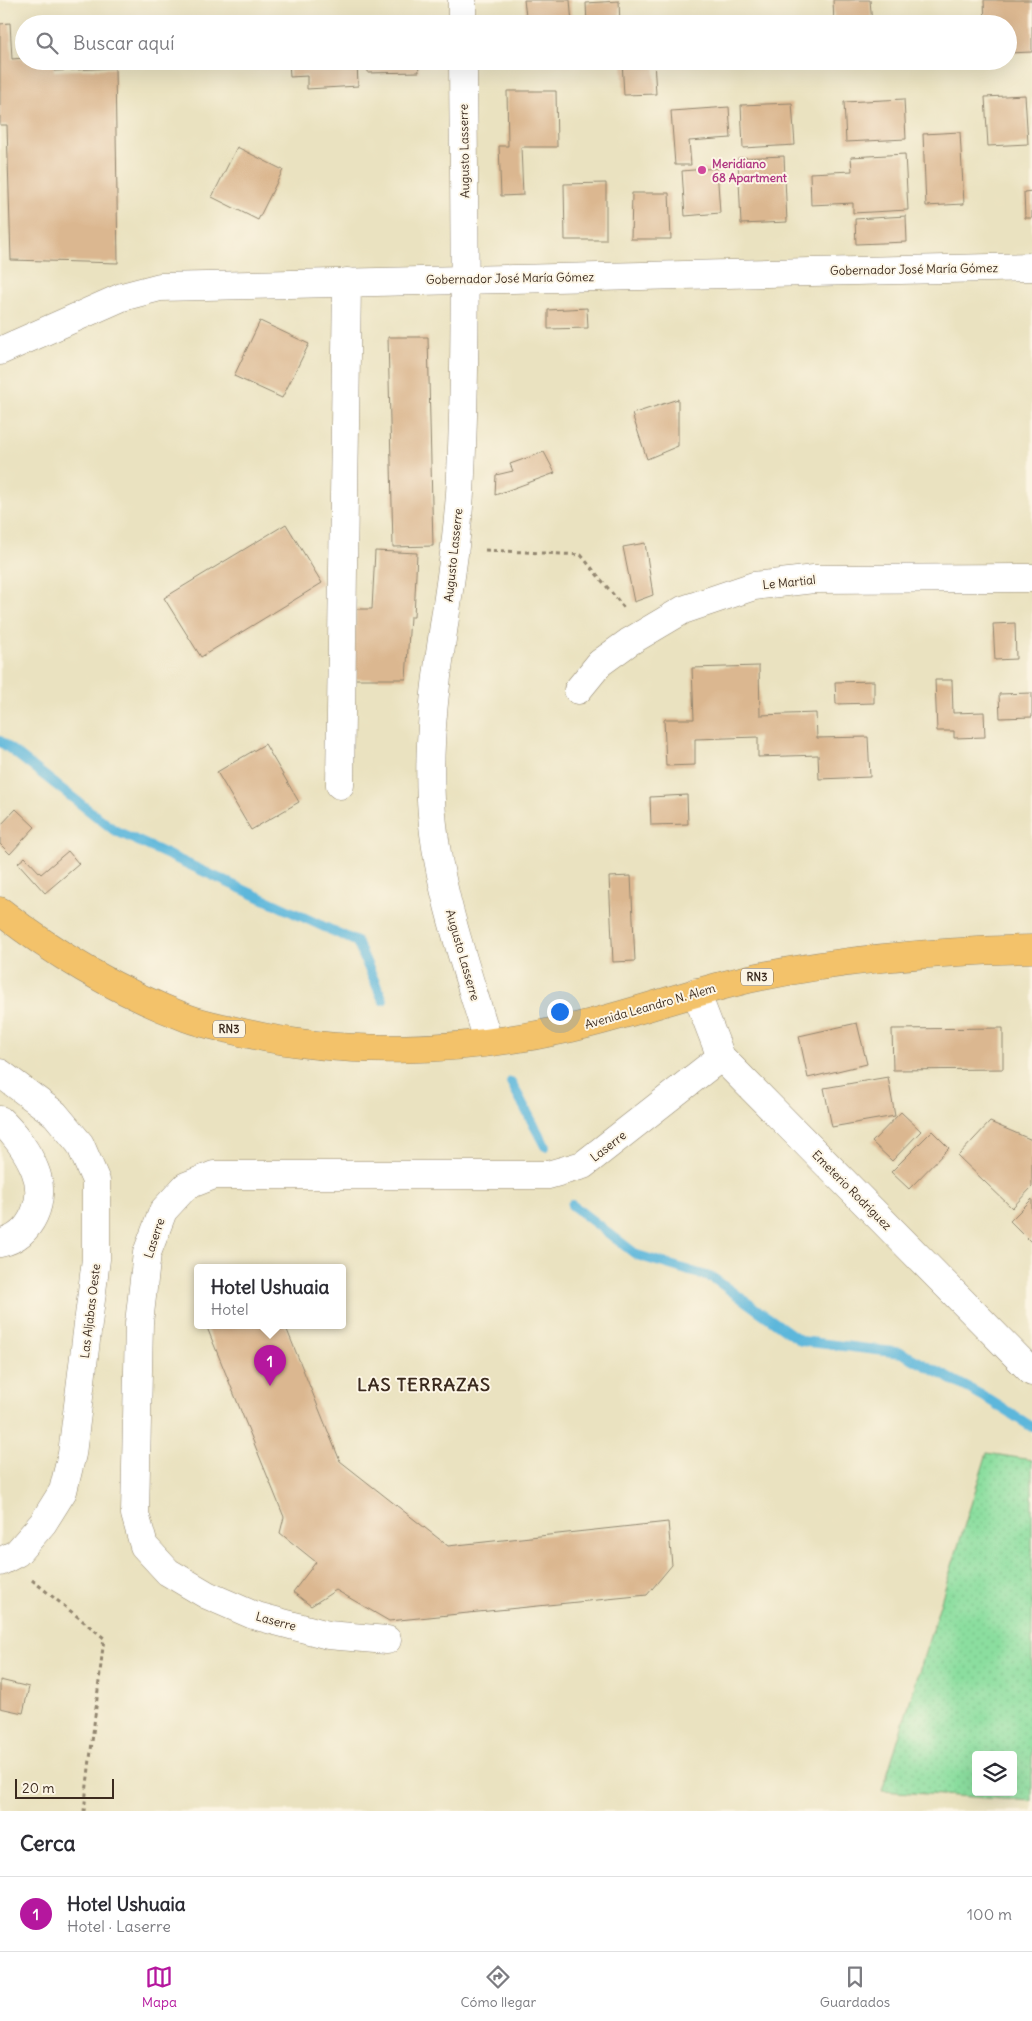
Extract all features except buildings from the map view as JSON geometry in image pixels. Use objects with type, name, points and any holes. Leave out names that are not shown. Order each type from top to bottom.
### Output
[{"type":"highway","name":"Avenida Leandro N. Alem","points":[[0,911],[31,936],[107,983],[189,1019],[269,1040],[346,1047],[419,1047],[488,1042],[571,1028],[696,992],[759,977],[859,959],[930,952],[1032,949]]},
{"type":"street","points":[[462,0],[462,15]]},
{"type":"street","name":"Augusto Lasserre","points":[[463,70],[466,279],[461,476],[430,746],[431,802],[438,854],[451,914],[488,1042]]},
{"type":"street","name":"Gobernador José María Gómez","points":[[0,351],[122,297],[160,287],[1032,267]]},
{"type":"street","points":[[340,785],[347,282]]},
{"type":"street","name":"Le Martial","points":[[578,690],[600,664],[683,610],[754,586],[814,579],[1032,578]]},
{"type":"street","name":"Emeterio Rodríguez","points":[[696,992],[721,1057],[1032,1372]]},
{"type":"street","name":"Laserre","points":[[387,1640],[328,1635],[253,1615],[207,1595],[168,1572],[144,1546],[135,1514],[139,1323],[147,1253],[163,1212],[186,1186],[214,1175],[548,1175],[583,1165],[721,1057]]},
{"type":"street","name":"Las Aljabas Oeste","points":[[0,1073],[55,1114],[80,1144],[96,1181],[96,1259],[72,1454],[63,1491],[43,1523],[17,1554],[3,1561]]},
{"type":"street","points":[[0,1120],[12,1131],[36,1171],[39,1195],[35,1217],[23,1232],[0,1243]]},
{"type":"path","points":[[454,548],[581,555],[645,633]]},
{"type":"path","points":[[3,1561],[104,1638],[84,1811]]},
{"type":"green space","points":[[987,1453],[1032,1460],[1032,1801],[882,1791]]},
{"type":"waterway","points":[[0,741],[114,830],[357,942],[383,1000]]},
{"type":"waterway","points":[[511,1082],[545,1146]]},
{"type":"waterway","points":[[572,1205],[637,1255],[713,1278],[801,1341],[902,1353],[983,1396],[1032,1427]]},
{"type":"place","name":"Meridiano 68 Apartment","points":[[702,170]]},
{"type":"place","name":"Hotel Ushuaia","points":[[270,1386]]},
{"type":"district","name":"LAS TERRAZAS","points":[[424,1384]]}]
